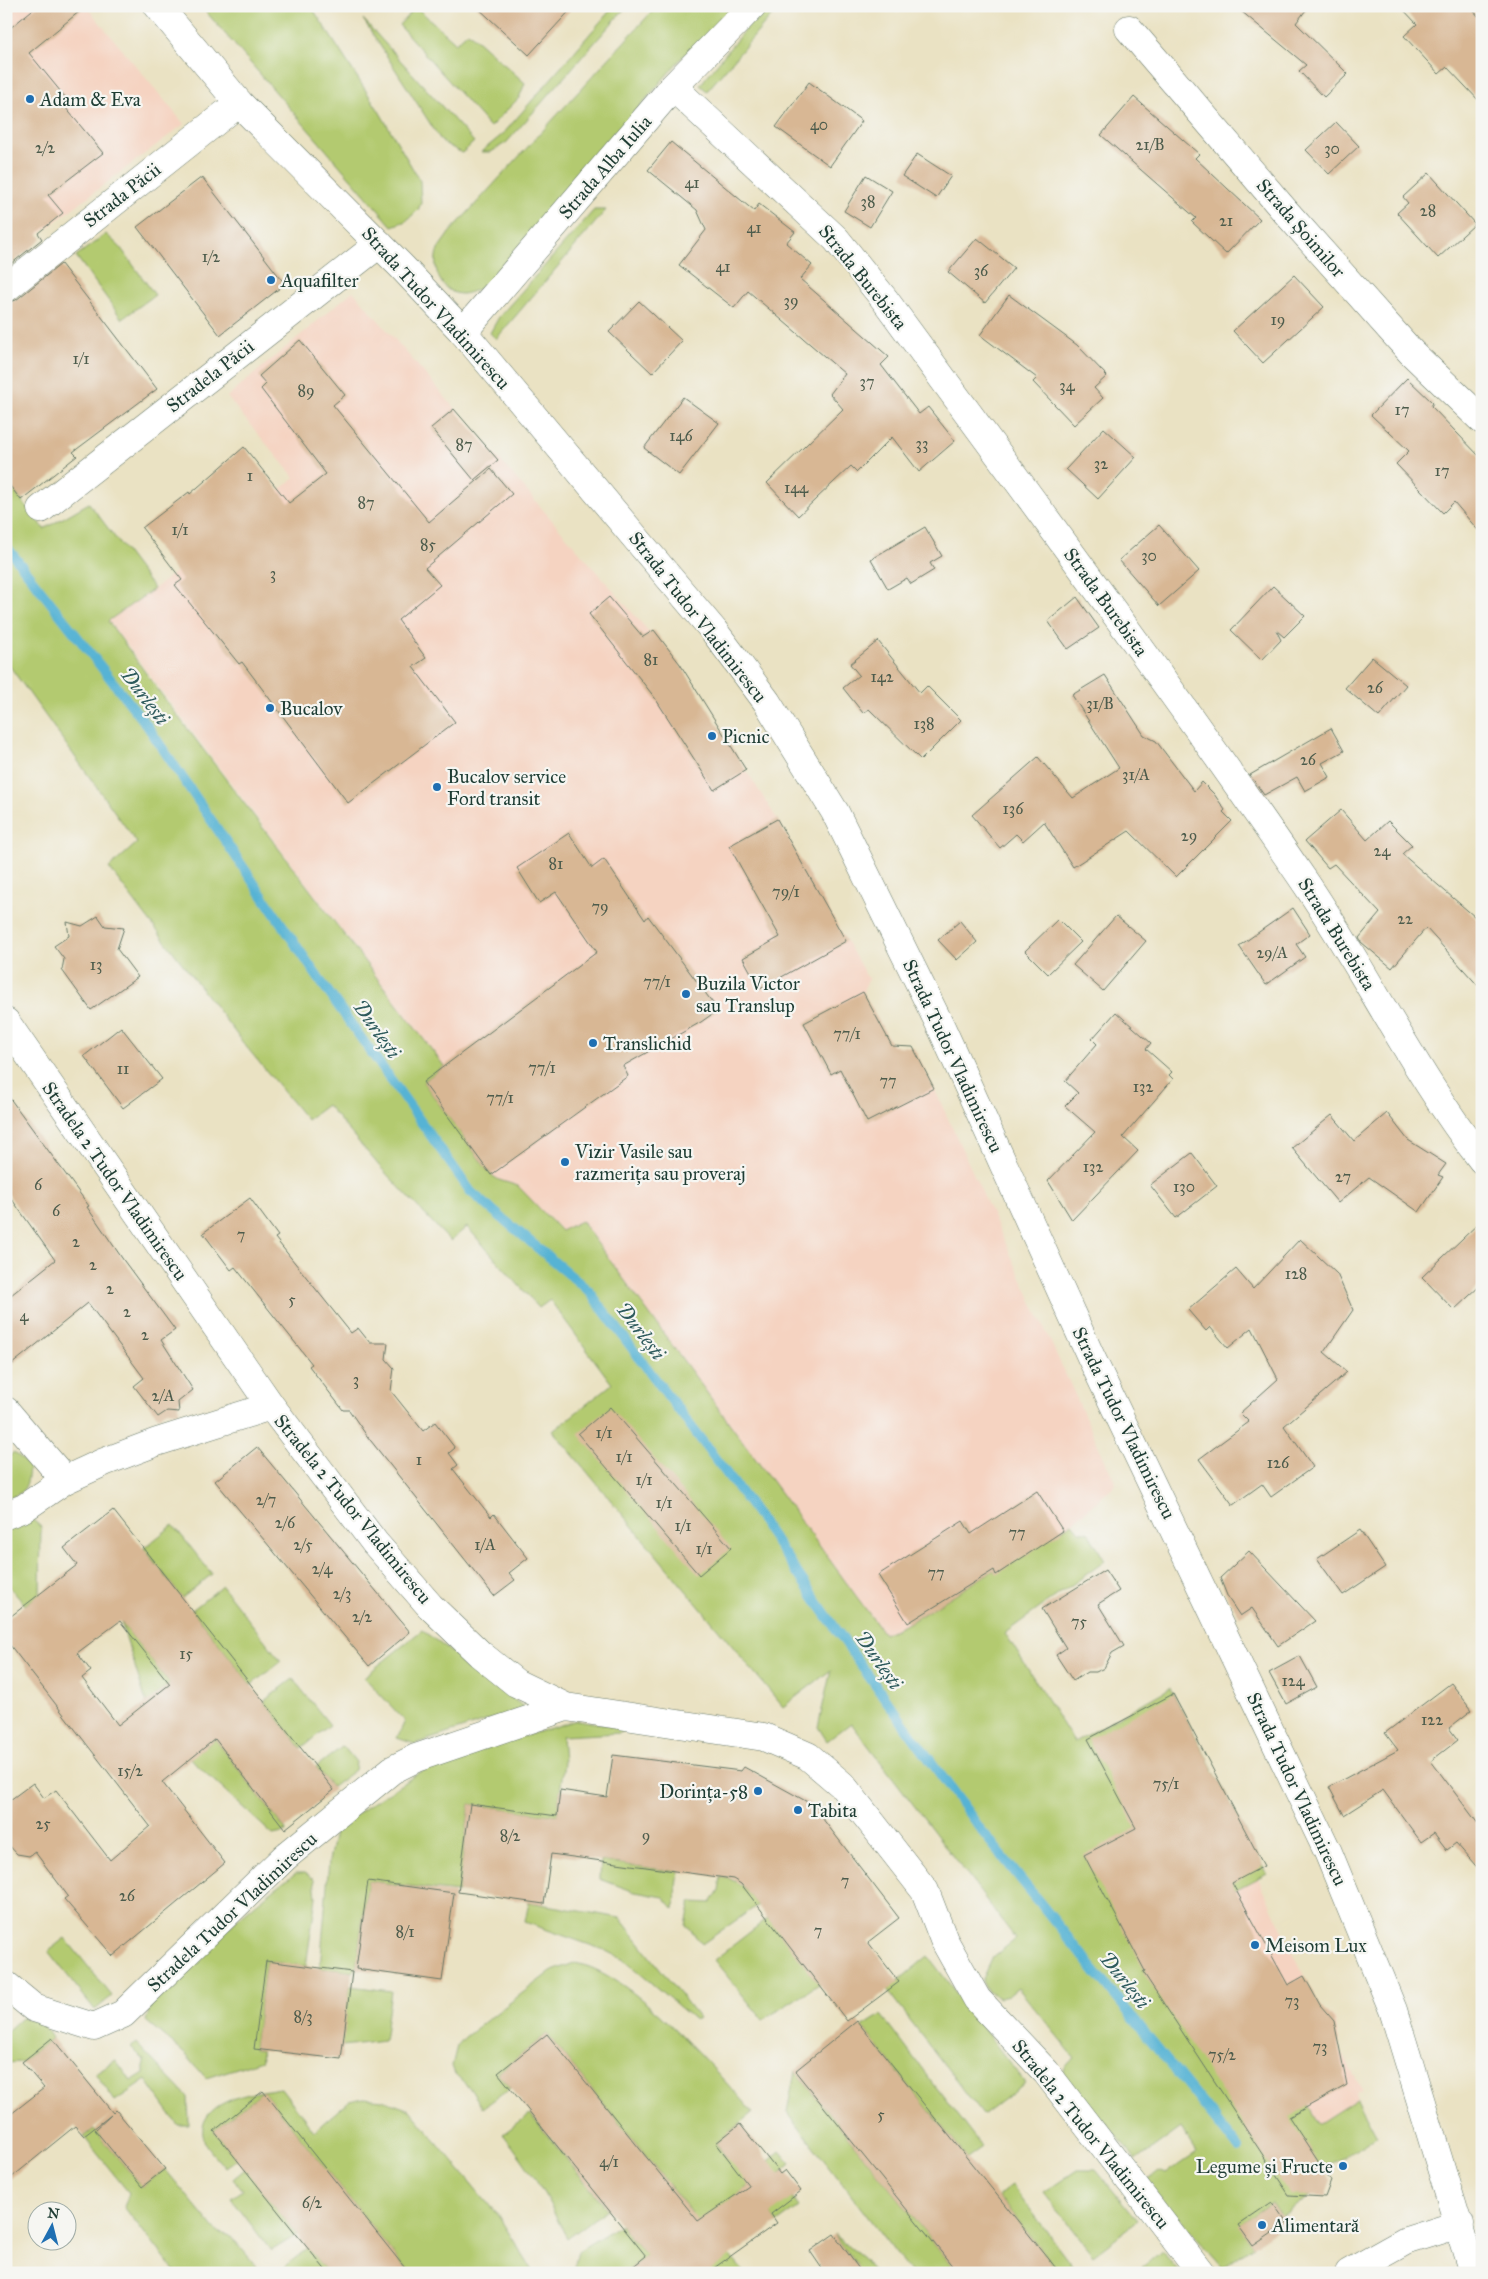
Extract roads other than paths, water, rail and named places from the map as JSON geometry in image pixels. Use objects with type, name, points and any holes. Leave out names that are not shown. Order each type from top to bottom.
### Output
[{"type":"street","name":"Strada Tudor Vladimirescu","points":[[158,6],[239,103],[379,244],[462,332],[714,631],[767,702],[835,812],[855,848],[942,1029],[1091,1357],[1328,1852],[1393,2010],[1460,2224],[1473,2273]]},
{"type":"street","name":"Strada Alba Iulia","points":[[462,332],[674,87],[752,6]]},
{"type":"street","name":"Strada Șoimilor","points":[[1129,29],[1285,211],[1411,352],[1482,420]]},
{"type":"street","name":"Strada Burebista","points":[[674,87],[836,239],[885,300],[1225,765],[1344,939],[1432,1090],[1482,1160]]},
{"type":"street","name":"Strada Păcii","points":[[6,288],[239,103]]},
{"type":"street","name":"Stradela Păcii","points":[[41,509],[379,244]]},
{"type":"street","name":"Stradela 2 Tudor Vladimirescu","points":[[6,1022],[271,1406],[375,1543],[430,1606],[480,1654],[516,1683],[566,1707],[764,1737],[808,1756],[842,1785],[925,1891],[944,1940],[976,1999],[1046,2072],[1201,2273]]},
{"type":"street","points":[[6,1515],[24,1508],[65,1480],[104,1462],[157,1442],[271,1406]]},
{"type":"street","points":[[6,1411],[65,1480]]},
{"type":"street","name":"Stradela Tudor Vladimirescu","points":[[6,1985],[34,2008],[94,2027],[123,2014],[286,1857],[392,1770],[416,1758],[566,1707]]},
{"type":"street","points":[[1349,2273],[1406,2240],[1460,2224]]},
{"type":"waterway","name":"Durlești","points":[[6,546],[146,724],[319,979],[471,1192],[589,1291],[751,1506],[865,1671],[981,1830],[1239,2149]]},
{"type":"place","name":"Adam & Eva","points":[[30,99]]},
{"type":"place","name":"Aquafilter","points":[[271,280]]},
{"type":"place","name":"Bucalov","points":[[270,708]]},
{"type":"place","name":"Picnic","points":[[712,736]]},
{"type":"place","name":"Bucalov service Ford transit","points":[[437,787]]},
{"type":"place","name":"Buzila Victor sau Translup","points":[[686,994]]},
{"type":"place","name":"Translichid","points":[[593,1043]]},
{"type":"place","name":"Vizir Vasile sau razmerița sau proveraj","points":[[565,1162]]},
{"type":"place","name":"Dorința-58","points":[[758,1791]]},
{"type":"place","name":"Tabita","points":[[798,1810]]},
{"type":"place","name":"Meisom Lux","points":[[1255,1945]]},
{"type":"place","name":"Legume și Fructe","points":[[1343,2166]]},
{"type":"place","name":"Alimentară","points":[[1262,2225]]}]
